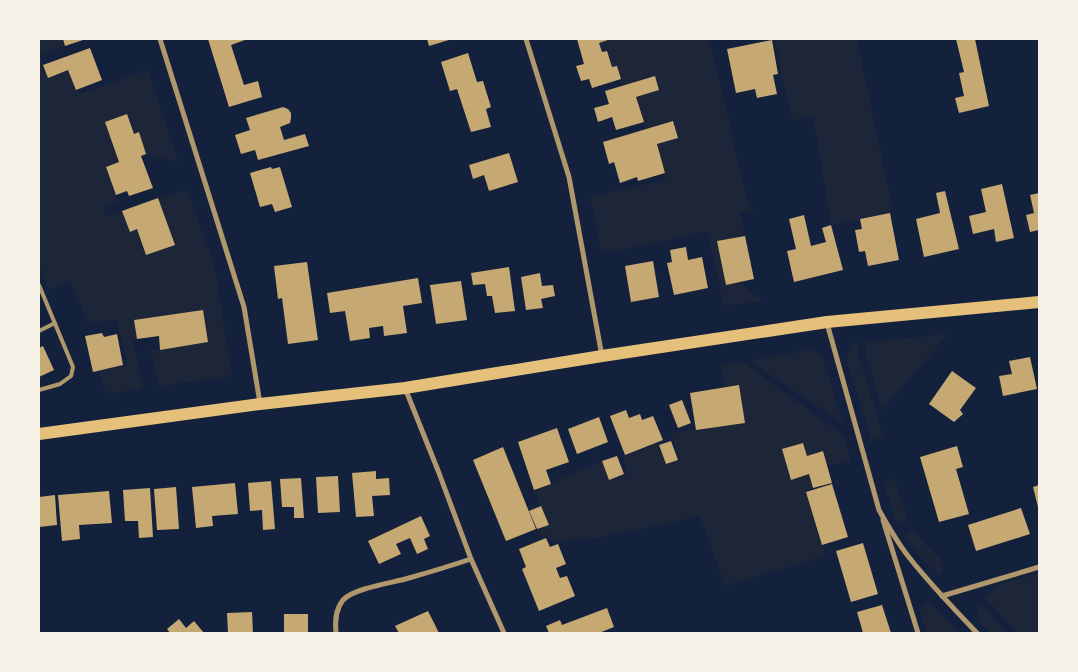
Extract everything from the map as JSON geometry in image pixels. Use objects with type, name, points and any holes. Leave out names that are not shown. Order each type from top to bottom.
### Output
[{"type":"main road","points":[[39,434],[260,404],[404,388],[827,322],[1039,302]]},
{"type":"street","points":[[160,39],[244,307],[260,404]]},
{"type":"street","points":[[526,39],[569,176],[602,356]]},
{"type":"street","points":[[827,322],[880,510],[918,633]]},
{"type":"street","points":[[404,388],[439,473],[471,559],[504,633]]},
{"type":"street","points":[[880,510],[892,533],[907,555],[977,633]]},
{"type":"street","points":[[336,633],[335,618],[338,609],[343,600],[350,595],[361,590],[395,582],[471,559]]},
{"type":"street","points":[[942,596],[1039,567]]},
{"type":"lane","points":[[39,285],[73,367],[71,376],[60,384],[39,390]]},
{"type":"lane","points":[[39,331],[55,324]]},
{"type":"shaded area","points":[[39,39],[63,39],[65,46],[39,54]]},
{"type":"shaded area","points":[[612,39],[710,39],[745,193],[753,210],[740,213],[745,236],[718,241],[740,282],[763,301],[724,306],[707,231],[602,253],[590,197],[665,180],[665,173],[657,144],[678,138],[673,121],[645,130],[636,97],[659,90],[655,76],[621,86],[617,66],[612,67],[607,51],[602,52],[599,43]]},
{"type":"shaded area","points":[[774,39],[857,39],[893,212],[831,225],[813,116],[792,120]]},
{"type":"shaded area","points":[[39,54],[48,78],[68,70],[79,94],[148,70],[179,163],[146,154],[139,133],[134,134],[119,162],[106,167],[118,201],[103,207],[105,216],[122,211],[130,232],[137,229],[146,255],[175,245],[158,198],[187,190],[214,263],[232,376],[159,386],[151,350],[208,342],[203,310],[135,321],[137,339],[133,341],[143,389],[107,394],[98,370],[128,365],[116,319],[88,324],[70,281],[48,290],[39,263]]},
{"type":"shaded area","points":[[948,334],[882,410],[865,351],[867,342]]},
{"type":"shaded area","points":[[860,343],[858,354],[884,438],[871,439],[847,361],[852,344]]},
{"type":"shaded area","points":[[808,350],[814,351],[823,358],[843,424],[750,361]]},
{"type":"shaded area","points":[[742,361],[843,435],[851,462],[827,465],[823,451],[807,456],[803,443],[783,449],[791,479],[809,474],[813,488],[806,491],[825,556],[725,586],[700,516],[598,538],[551,541],[549,535],[540,537],[537,529],[549,525],[534,490],[602,461],[609,479],[628,473],[622,456],[657,443],[666,464],[680,459],[670,433],[745,423],[725,387],[720,365]]},
{"type":"shaded area","points":[[894,479],[908,520],[897,524],[883,481]]},
{"type":"shaded area","points":[[912,530],[944,563],[941,576],[926,564],[904,535]]},
{"type":"shaded area","points":[[1039,573],[1039,633],[1018,633],[985,598],[1000,584]]},
{"type":"shaded area","points":[[930,602],[959,633],[927,633],[920,612],[923,606]]},
{"type":"shaded area","points":[[981,604],[1008,633],[990,633],[979,622],[977,611]]},
{"type":"building","points":[[63,39],[86,39],[65,46]]},
{"type":"building","points":[[208,39],[245,39],[231,45],[244,85],[258,81],[262,97],[229,107]]},
{"type":"building","points":[[427,39],[452,39],[429,46]]},
{"type":"building","points":[[577,39],[611,39],[599,43],[602,52],[607,51],[612,67],[617,66],[621,79],[592,88],[589,79],[581,81],[576,66],[584,64]]},
{"type":"building","points":[[956,39],[975,39],[989,106],[959,113],[955,98],[964,96],[959,73],[964,72]]},
{"type":"building","points":[[772,40],[778,74],[773,75],[777,94],[757,98],[755,89],[736,93],[727,49]]},
{"type":"building","points":[[90,48],[102,80],[76,90],[68,70],[48,78],[43,65]]},
{"type":"building","points":[[468,53],[477,82],[483,81],[491,107],[486,109],[491,127],[471,132],[457,89],[450,91],[441,62]]},
{"type":"building","points":[[655,76],[659,90],[636,97],[644,122],[616,130],[612,117],[598,122],[594,108],[609,104],[605,91]]},
{"type":"building","points":[[283,107],[291,113],[290,123],[280,127],[284,140],[305,134],[309,146],[258,160],[255,150],[241,154],[235,135],[250,130],[246,118]]},
{"type":"building","points":[[127,114],[134,134],[139,132],[146,154],[141,156],[153,188],[129,196],[127,191],[116,195],[106,167],[119,162],[105,122]]},
{"type":"building","points":[[673,121],[678,138],[657,144],[665,173],[638,181],[637,177],[620,183],[614,162],[609,164],[603,142]]},
{"type":"building","points":[[509,153],[518,182],[489,191],[484,175],[473,179],[469,165]]},
{"type":"building","points":[[271,167],[272,169],[280,167],[292,207],[275,212],[272,204],[260,207],[250,173]]},
{"type":"building","points":[[1002,184],[1014,238],[996,242],[994,229],[973,234],[969,216],[986,212],[981,189]]},
{"type":"building","points":[[945,191],[959,249],[924,257],[916,219],[940,213],[936,193]]},
{"type":"building","points":[[1039,193],[1039,230],[1030,232],[1026,215],[1034,213],[1030,195]]},
{"type":"building","points":[[158,198],[175,245],[146,255],[137,229],[130,232],[122,211]]},
{"type":"building","points":[[890,213],[899,260],[868,266],[865,251],[859,252],[855,230],[862,229],[860,219]]},
{"type":"building","points":[[804,215],[811,246],[826,242],[822,228],[831,225],[843,270],[794,282],[787,251],[796,249],[789,219]]},
{"type":"building","points":[[745,236],[754,279],[726,285],[717,241]]},
{"type":"building","points":[[686,247],[688,260],[702,257],[708,288],[674,295],[667,263],[672,262],[670,250]]},
{"type":"building","points":[[653,261],[659,297],[631,302],[625,266]]},
{"type":"building","points":[[307,262],[318,340],[288,344],[282,298],[278,299],[274,266]]},
{"type":"building","points":[[509,267],[515,311],[495,313],[492,296],[487,296],[485,284],[473,285],[471,273]]},
{"type":"building","points":[[540,273],[542,286],[553,285],[555,296],[541,299],[543,308],[526,310],[521,277]]},
{"type":"building","points":[[418,278],[422,303],[403,306],[407,333],[384,336],[383,326],[369,328],[370,338],[350,341],[345,311],[330,313],[327,293]]},
{"type":"building","points":[[461,281],[467,320],[436,324],[430,285]]},
{"type":"building","points":[[203,310],[208,342],[160,350],[159,336],[137,339],[134,320]]},
{"type":"building","points":[[102,333],[104,337],[117,334],[123,365],[93,372],[85,336]]},
{"type":"building","points":[[43,346],[54,370],[39,377],[39,348]]},
{"type":"building","points":[[1030,357],[1037,389],[1003,396],[999,376],[1012,374],[1009,361]]},
{"type":"building","points":[[952,371],[976,388],[960,410],[963,414],[954,422],[929,404]]},
{"type":"building","points":[[739,385],[745,423],[696,430],[690,393]]},
{"type":"building","points":[[682,400],[691,423],[678,428],[669,405]]},
{"type":"building","points":[[626,410],[629,418],[640,414],[642,420],[653,416],[663,440],[625,455],[610,416]]},
{"type":"building","points":[[599,417],[608,442],[577,454],[568,429]]},
{"type":"building","points":[[557,428],[569,462],[546,470],[551,484],[534,490],[518,442]]},
{"type":"building","points":[[671,441],[678,460],[666,464],[659,445]]},
{"type":"building","points":[[803,443],[807,456],[823,451],[832,483],[813,488],[809,474],[791,480],[782,449]]},
{"type":"building","points":[[957,446],[963,467],[956,469],[969,514],[939,522],[920,457]]},
{"type":"building","points":[[503,447],[536,529],[506,541],[473,460]]},
{"type":"building","points":[[617,456],[624,474],[609,480],[602,461]]},
{"type":"building","points":[[376,471],[376,479],[389,478],[390,495],[372,496],[374,516],[356,517],[352,473]]},
{"type":"building","points":[[338,476],[340,512],[318,513],[316,477]]},
{"type":"building","points":[[301,478],[304,518],[294,518],[294,507],[282,507],[280,479]]},
{"type":"building","points":[[271,481],[275,529],[263,530],[262,510],[250,511],[248,483]]},
{"type":"building","points":[[235,483],[238,514],[212,516],[213,526],[196,528],[192,487]]},
{"type":"building","points":[[832,484],[848,537],[822,545],[806,492]]},
{"type":"building","points":[[1039,485],[1039,511],[1033,487]]},
{"type":"building","points":[[176,487],[179,529],[157,530],[154,489]]},
{"type":"building","points":[[150,488],[153,537],[139,538],[138,521],[125,521],[123,490]]},
{"type":"building","points":[[109,491],[112,523],[79,525],[80,539],[62,541],[58,495]]},
{"type":"building","points":[[55,495],[57,525],[39,527],[39,497]]},
{"type":"building","points":[[541,506],[549,525],[537,529],[529,511]]},
{"type":"building","points":[[1021,508],[1030,534],[976,551],[968,525]]},
{"type":"building","points":[[421,516],[430,536],[424,539],[428,549],[417,554],[410,538],[396,544],[401,554],[379,564],[368,541]]},
{"type":"building","points":[[546,538],[550,547],[558,544],[566,564],[556,568],[560,578],[567,576],[575,596],[539,611],[522,569],[526,567],[519,549]]},
{"type":"building","points":[[863,543],[878,594],[851,602],[836,551]]},
{"type":"building","points":[[882,605],[891,633],[863,633],[857,612]]},
{"type":"building","points":[[607,608],[614,627],[599,633],[549,633],[546,626],[560,620],[562,625]]},
{"type":"building","points":[[428,611],[439,633],[399,633],[395,626]]},
{"type":"building","points":[[252,612],[253,633],[228,633],[227,613]]},
{"type":"building","points":[[284,614],[308,614],[308,633],[284,633]]},
{"type":"building","points":[[179,619],[186,628],[194,621],[204,633],[170,633],[167,629]]}]
